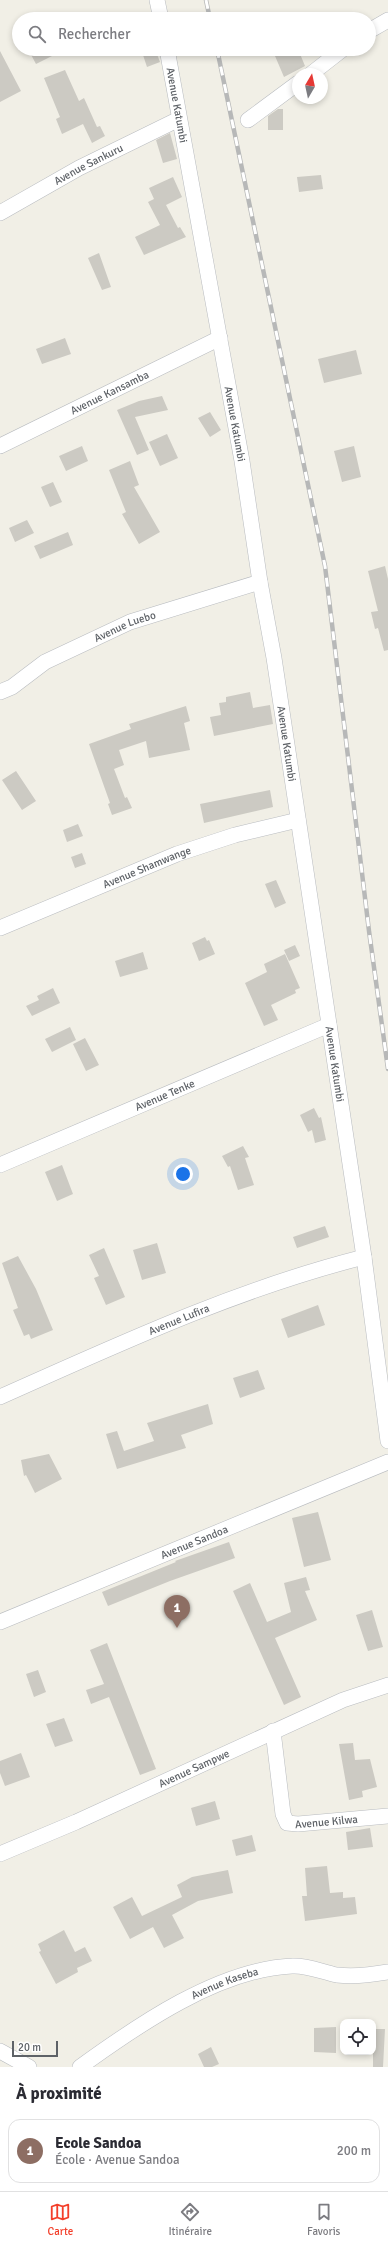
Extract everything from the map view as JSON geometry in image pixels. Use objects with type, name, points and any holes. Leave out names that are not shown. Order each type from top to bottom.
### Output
[{"type":"street","points":[[157,0],[160,12]]},
{"type":"street","points":[[376,27],[388,20]]},
{"type":"street","name":"Avenue Katumbi","points":[[168,56],[242,461],[364,1257],[388,1441]]},
{"type":"street","points":[[319,68],[334,56]]},
{"type":"street","points":[[248,120],[292,87]]},
{"type":"street","name":"Avenue Sankuru","points":[[0,213],[79,168],[179,119]]},
{"type":"street","name":"Avenue Kansamba","points":[[0,446],[220,338]]},
{"type":"street","name":"Avenue Luebo","points":[[0,692],[12,687],[45,662],[130,622],[260,582]]},
{"type":"street","name":"Avenue Shamwange","points":[[0,928],[177,854],[235,835],[298,820]]},
{"type":"street","name":"Avenue Tenke","points":[[0,1165],[329,1025]]},
{"type":"street","name":"Avenue Lufira","points":[[0,1397],[144,1332],[310,1270],[364,1257]]},
{"type":"street","name":"Avenue Sandoa","points":[[0,1622],[388,1462]]},
{"type":"street","name":"Avenue Sampwe","points":[[0,1854],[76,1822],[273,1731],[344,1700],[388,1685]]},
{"type":"street","name":"Avenue Kilwa","points":[[273,1731],[283,1814],[287,1823],[298,1824],[388,1816]]},
{"type":"street","name":"Avenue Kaseba","points":[[80,2067],[174,2007],[222,1981],[266,1968],[294,1966],[344,1975],[364,1976],[388,1972]]},
{"type":"street","points":[[0,2051],[29,2067]]},
{"type":"building","points":[[0,51],[21,91],[0,102]]},
{"type":"building","points":[[32,56],[52,56],[36,64]]},
{"type":"building","points":[[143,56],[158,56],[160,62],[147,67]]},
{"type":"building","points":[[275,56],[301,56],[305,66],[301,68],[292,68],[292,73],[284,77]]},
{"type":"building","points":[[65,70],[79,101],[84,98],[97,127],[100,126],[105,136],[92,143],[83,124],[62,134],[56,119],[60,117],[44,78]]},
{"type":"building","points":[[278,109],[283,109],[283,130],[268,130],[268,116]]},
{"type":"building","points":[[170,133],[177,159],[163,163],[156,140]]},
{"type":"building","points":[[321,175],[323,189],[299,192],[297,177]]},
{"type":"building","points":[[173,177],[182,197],[166,205],[178,228],[180,227],[186,237],[144,255],[135,237],[160,225],[148,202],[154,199],[149,188]]},
{"type":"building","points":[[99,253],[111,287],[102,290],[88,258]]},
{"type":"building","points":[[65,338],[71,354],[42,364],[36,349]]},
{"type":"building","points":[[356,350],[362,374],[324,383],[318,359]]},
{"type":"building","points":[[162,396],[168,410],[135,417],[149,450],[137,455],[117,410],[139,401]]},
{"type":"building","points":[[210,412],[221,430],[210,437],[198,418]]},
{"type":"building","points":[[167,434],[178,458],[160,466],[149,442]]},
{"type":"building","points":[[82,446],[88,461],[66,471],[59,456]]},
{"type":"building","points":[[354,446],[361,477],[342,482],[334,451]]},
{"type":"building","points":[[130,461],[139,485],[134,487],[160,532],[139,544],[122,514],[126,512],[109,470]]},
{"type":"building","points":[[53,482],[62,502],[50,507],[41,487]]},
{"type":"building","points":[[27,520],[34,533],[15,542],[9,528]]},
{"type":"building","points":[[68,532],[73,545],[40,559],[34,546]]},
{"type":"building","points":[[385,566],[388,579],[388,650],[384,651],[378,628],[375,629],[371,612],[378,611],[368,571]]},
{"type":"building","points":[[250,692],[253,708],[270,705],[273,724],[214,736],[210,717],[221,715],[219,703],[226,702],[226,697]]},
{"type":"building","points":[[186,706],[190,721],[184,723],[190,750],[149,758],[146,741],[119,750],[124,765],[114,769],[125,798],[127,797],[132,808],[112,815],[108,804],[110,803],[89,744],[131,729],[129,724]]},
{"type":"building","points":[[16,771],[36,801],[22,810],[2,780]]},
{"type":"building","points":[[270,790],[273,807],[204,823],[200,804]]},
{"type":"building","points":[[78,824],[83,836],[67,842],[63,830]]},
{"type":"building","points":[[82,853],[86,864],[75,868],[71,857]]},
{"type":"building","points":[[276,880],[286,903],[275,908],[265,884]]},
{"type":"building","points":[[205,937],[207,941],[209,940],[215,954],[199,961],[192,943]]},
{"type":"building","points":[[295,945],[300,956],[289,961],[284,950]]},
{"type":"building","points":[[143,952],[148,969],[120,977],[115,961]]},
{"type":"building","points":[[285,954],[300,988],[295,990],[296,993],[271,1005],[278,1020],[264,1026],[245,983],[267,972],[264,964]]},
{"type":"building","points":[[53,988],[60,1003],[32,1016],[26,1006],[39,1000],[37,996]]},
{"type":"building","points":[[70,1027],[76,1040],[52,1052],[45,1039]]},
{"type":"building","points":[[85,1038],[99,1065],[86,1071],[73,1044]]},
{"type":"building","points":[[314,1108],[319,1118],[321,1117],[326,1140],[315,1143],[312,1130],[308,1132],[300,1115]]},
{"type":"building","points":[[243,1146],[249,1157],[245,1158],[254,1185],[238,1190],[230,1166],[228,1167],[222,1156]]},
{"type":"building","points":[[62,1165],[73,1194],[57,1201],[45,1172]]},
{"type":"building","points":[[325,1226],[329,1237],[297,1248],[293,1237]]},
{"type":"building","points":[[157,1243],[166,1273],[142,1280],[133,1250]]},
{"type":"building","points":[[104,1248],[125,1297],[106,1305],[94,1278],[99,1276],[89,1255]]},
{"type":"building","points":[[18,1256],[36,1289],[53,1330],[31,1339],[29,1334],[24,1336],[13,1310],[18,1308],[2,1263]]},
{"type":"building","points":[[318,1305],[325,1325],[288,1338],[281,1319]]},
{"type":"building","points":[[258,1370],[265,1389],[240,1398],[233,1378]]},
{"type":"building","points":[[208,1404],[213,1424],[181,1435],[186,1448],[117,1469],[106,1434],[117,1431],[124,1451],[154,1441],[147,1423]]},
{"type":"building","points":[[49,1454],[62,1479],[35,1493],[26,1475],[24,1476],[21,1460]]},
{"type":"building","points":[[318,1512],[331,1560],[304,1567],[292,1518]]},
{"type":"building","points":[[229,1542],[235,1558],[170,1581],[108,1606],[102,1592],[176,1562],[175,1561]]},
{"type":"building","points":[[306,1577],[310,1590],[305,1591],[317,1620],[275,1638],[301,1697],[284,1705],[233,1591],[250,1583],[267,1622],[291,1612],[284,1583]]},
{"type":"building","points":[[372,1610],[383,1647],[368,1651],[356,1615]]},
{"type":"building","points":[[107,1643],[156,1769],[140,1775],[109,1697],[91,1704],[86,1690],[104,1684],[90,1650]]},
{"type":"building","points":[[38,1670],[46,1692],[34,1697],[26,1674]]},
{"type":"building","points":[[64,1718],[73,1741],[55,1747],[46,1724]]},
{"type":"building","points":[[353,1743],[355,1760],[370,1759],[377,1787],[362,1791],[363,1797],[349,1800],[339,1744]]},
{"type":"building","points":[[21,1753],[30,1777],[5,1786],[0,1773],[0,1761]]},
{"type":"building","points":[[215,1801],[220,1819],[196,1826],[191,1808]]},
{"type":"building","points":[[370,1828],[373,1847],[348,1850],[346,1832]]},
{"type":"building","points":[[252,1835],[256,1851],[236,1856],[232,1840]]},
{"type":"building","points":[[327,1866],[330,1893],[343,1892],[343,1898],[355,1897],[357,1914],[305,1921],[302,1896],[307,1896],[305,1868]]},
{"type":"building","points":[[228,1870],[233,1893],[198,1901],[172,1915],[184,1938],[164,1948],[153,1927],[130,1939],[113,1907],[132,1897],[142,1916],[182,1897],[177,1885],[192,1877]]},
{"type":"building","points":[[64,1930],[75,1952],[85,1947],[92,1961],[77,1968],[78,1972],[56,1984],[39,1952],[41,1951],[38,1944]]},
{"type":"building","points":[[336,2027],[336,2053],[314,2052],[314,2028]]},
{"type":"building","points":[[376,2029],[385,2029],[383,2067],[373,2067],[373,2055],[376,2055]]},
{"type":"building","points":[[211,2047],[219,2064],[212,2067],[204,2067],[198,2054]]},
{"type":"railway","points":[[206,0],[209,12]]},
{"type":"railway","points":[[218,56],[325,566],[369,931],[388,1069]]},
{"type":"place","name":"Ecole Sandoa","points":[[177,1628]]}]
